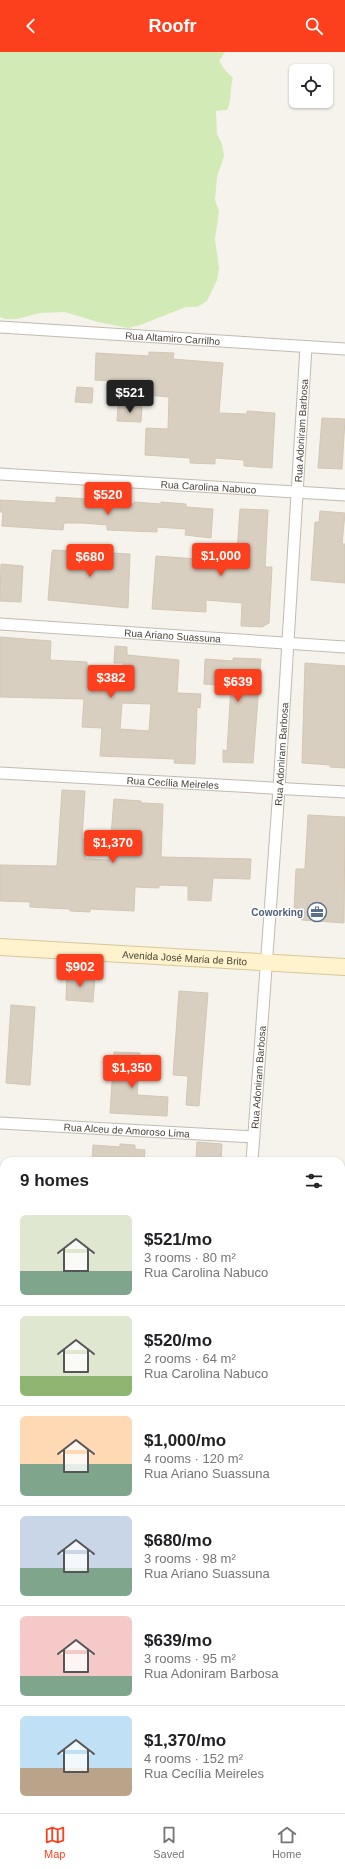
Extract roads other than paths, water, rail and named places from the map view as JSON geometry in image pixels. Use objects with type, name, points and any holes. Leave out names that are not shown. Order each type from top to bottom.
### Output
[{"type":"main road","name":"Avenida José Maria de Brito","points":[[0,947],[345,967]]},
{"type":"street","name":"Rua Altamiro Carrilho","points":[[0,327],[345,349]]},
{"type":"street","name":"Rua Adoniram Barbosa","points":[[252,1157],[280,789],[306,346]]},
{"type":"street","name":"Rua Carolina Nabuco","points":[[0,474],[345,495]]},
{"type":"street","name":"Rua Ariano Suassuna","points":[[0,624],[345,647]]},
{"type":"street","name":"Rua Cecília Meireles","points":[[0,773],[345,792]]},
{"type":"street","name":"Rua Alceu de Amoroso Lima","points":[[0,1123],[254,1137]]},
{"type":"place","name":"Coworking","points":[[317,912]]}]
